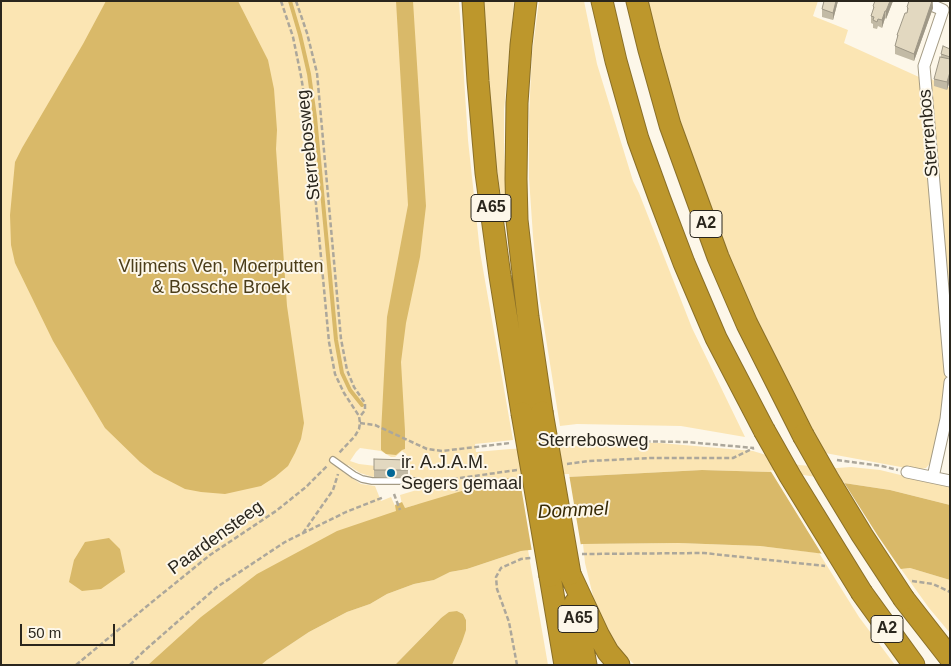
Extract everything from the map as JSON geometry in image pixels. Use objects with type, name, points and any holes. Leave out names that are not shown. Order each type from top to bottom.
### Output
[{"type":"highway","name":"A65","points":[[473,1],[486,173],[500,276],[532,413],[586,665]]},
{"type":"highway","name":"A65","points":[[526,1],[520,45],[516,179],[517,211],[528,317],[532,413]]},
{"type":"highway","name":"A2","points":[[602,1],[616,61],[638,139],[684,264],[759,439],[794,484],[862,593],[914,665]]},
{"type":"highway","name":"A2","points":[[637,1],[670,125],[718,258],[747,324],[802,435],[862,535],[904,589],[950,658]]},
{"type":"highway","name":"A65","points":[[565,568],[565,665]]},
{"type":"highway","name":"A65","points":[[565,568],[599,636],[608,652],[619,665]]},
{"type":"street","name":"Sterrenbos","points":[[922,1],[943,10],[924,66],[950,372]]},
{"type":"street","points":[[933,477],[946,419],[950,382]]},
{"type":"street","points":[[907,472],[950,481]]},
{"type":"lane","points":[[333,460],[362,479],[416,483]]},
{"type":"path","name":"Sterrebosweg","points":[[281,1],[296,52],[308,118],[329,342],[335,374],[344,393],[359,416],[360,422],[375,425],[427,449],[442,451],[515,443]]},
{"type":"path","points":[[296,1],[317,73],[341,339],[347,370],[354,387],[365,403],[365,410],[359,416]]},
{"type":"path","name":"Paardensteeg","points":[[76,665],[210,555],[276,511],[306,487],[355,436],[360,422]]},
{"type":"path","name":"Sterrebosweg","points":[[562,440],[687,442],[759,439]]},
{"type":"path","points":[[561,464],[651,458],[733,458],[759,439]]},
{"type":"path","points":[[835,459],[907,472]]},
{"type":"path","points":[[302,534],[334,490],[341,465]]},
{"type":"path","points":[[416,483],[524,469]]},
{"type":"path","points":[[453,479],[457,492]]},
{"type":"path","points":[[394,494],[400,510]]},
{"type":"path","points":[[130,665],[144,650],[217,587],[285,542],[346,512],[384,497]]},
{"type":"path","points":[[565,568],[592,554],[704,552],[827,567]]},
{"type":"path","points":[[518,665],[509,622],[497,589],[496,577],[501,568],[513,562],[521,559],[539,558]]},
{"type":"path","points":[[904,589],[933,584],[950,592]]},
{"type":"green space","name":"Vlijmens Ven, Moerputten & Bossche Broek","points":[[1,1],[459,1],[468,140],[480,252],[513,440],[475,444],[476,452],[564,447],[610,442],[660,443],[753,451],[799,465],[880,470],[950,487],[950,505],[890,490],[771,472],[702,470],[568,477],[415,505],[405,508],[151,665],[1,665]],"holes":[[[360,448],[381,451],[391,457],[395,457],[402,451],[406,454],[410,462],[410,477],[418,481],[420,489],[400,495],[402,504],[395,506],[391,497],[381,501],[375,486],[361,484],[343,472],[348,465],[360,473],[373,477],[376,475],[376,466],[350,461]]]},
{"type":"green space","points":[[484,1],[514,1],[504,110],[504,152],[510,250],[489,111]]},
{"type":"green space","points":[[539,1],[584,1],[597,64],[633,181],[692,328],[745,437],[681,426],[577,424],[560,426],[539,295],[529,178],[532,54]]},
{"type":"green space","points":[[645,1],[818,1],[813,16],[848,30],[844,43],[919,77],[946,365],[945,393],[934,459],[926,468],[917,470],[825,453],[744,300],[686,151]]},
{"type":"green space","points":[[930,78],[942,86],[950,87],[950,301],[932,119]]},
{"type":"green space","points":[[678,543],[760,546],[819,553],[859,617],[895,665],[635,665],[620,651],[600,618],[585,563],[583,544]]},
{"type":"green space","points":[[528,550],[548,665],[452,665],[462,642],[466,620],[463,614],[457,611],[441,618],[395,665],[261,665],[309,632],[347,612],[370,604],[387,594],[414,584],[434,580],[450,572],[467,569]]},
{"type":"green space","points":[[910,568],[950,580],[950,633],[901,569]]},
{"type":"water","points":[[106,1],[238,1],[268,60],[274,89],[277,130],[276,149],[287,306],[304,423],[301,439],[288,466],[261,486],[225,494],[185,489],[154,473],[140,462],[105,428],[53,341],[15,263],[11,245],[10,215],[15,162]]},
{"type":"water","points":[[396,1],[413,1],[426,206],[420,257],[406,323],[401,362],[405,449],[396,455],[386,454],[381,450],[381,433],[387,317],[408,205]]},
{"type":"water","name":"Dommel","points":[[702,470],[771,472],[890,490],[950,505],[950,580],[910,568],[901,569],[857,558],[760,546],[678,543],[583,544],[521,551],[467,569],[450,572],[434,580],[414,584],[387,594],[370,604],[347,612],[309,632],[261,665],[148,665],[201,617],[257,574],[337,531],[396,511],[395,505],[402,502],[405,508],[505,478],[568,477]]},
{"type":"water","points":[[109,538],[120,549],[125,572],[101,589],[82,591],[69,582],[74,560],[85,542]]},
{"type":"water","points":[[457,611],[463,614],[466,620],[466,630],[452,665],[395,665],[441,618],[449,612]]},
{"type":"pier","points":[[770,470],[843,481],[902,571],[823,556]]},
{"type":"pier","points":[[569,474],[581,546],[532,552],[519,475]]},
{"type":"building","points":[[824,1],[836,1],[833,13],[822,9]]},
{"type":"building","points":[[875,1],[890,1],[882,20],[878,19],[877,22],[871,16]]},
{"type":"building","points":[[909,1],[932,1],[914,54],[895,46],[905,13],[907,13]]},
{"type":"building","points":[[943,46],[950,49],[950,57],[941,54]]},
{"type":"building","points":[[940,57],[950,59],[950,72],[947,82],[934,79]]},
{"type":"building","points":[[374,459],[408,460],[408,470],[374,470]]},
{"type":"waterway","points":[[290,1],[309,74],[315,117],[336,340],[342,373],[350,390],[362,405]]},
{"type":"place","name":"ir. A.J.A.M. Segers gemaal","points":[[391,473]]}]
